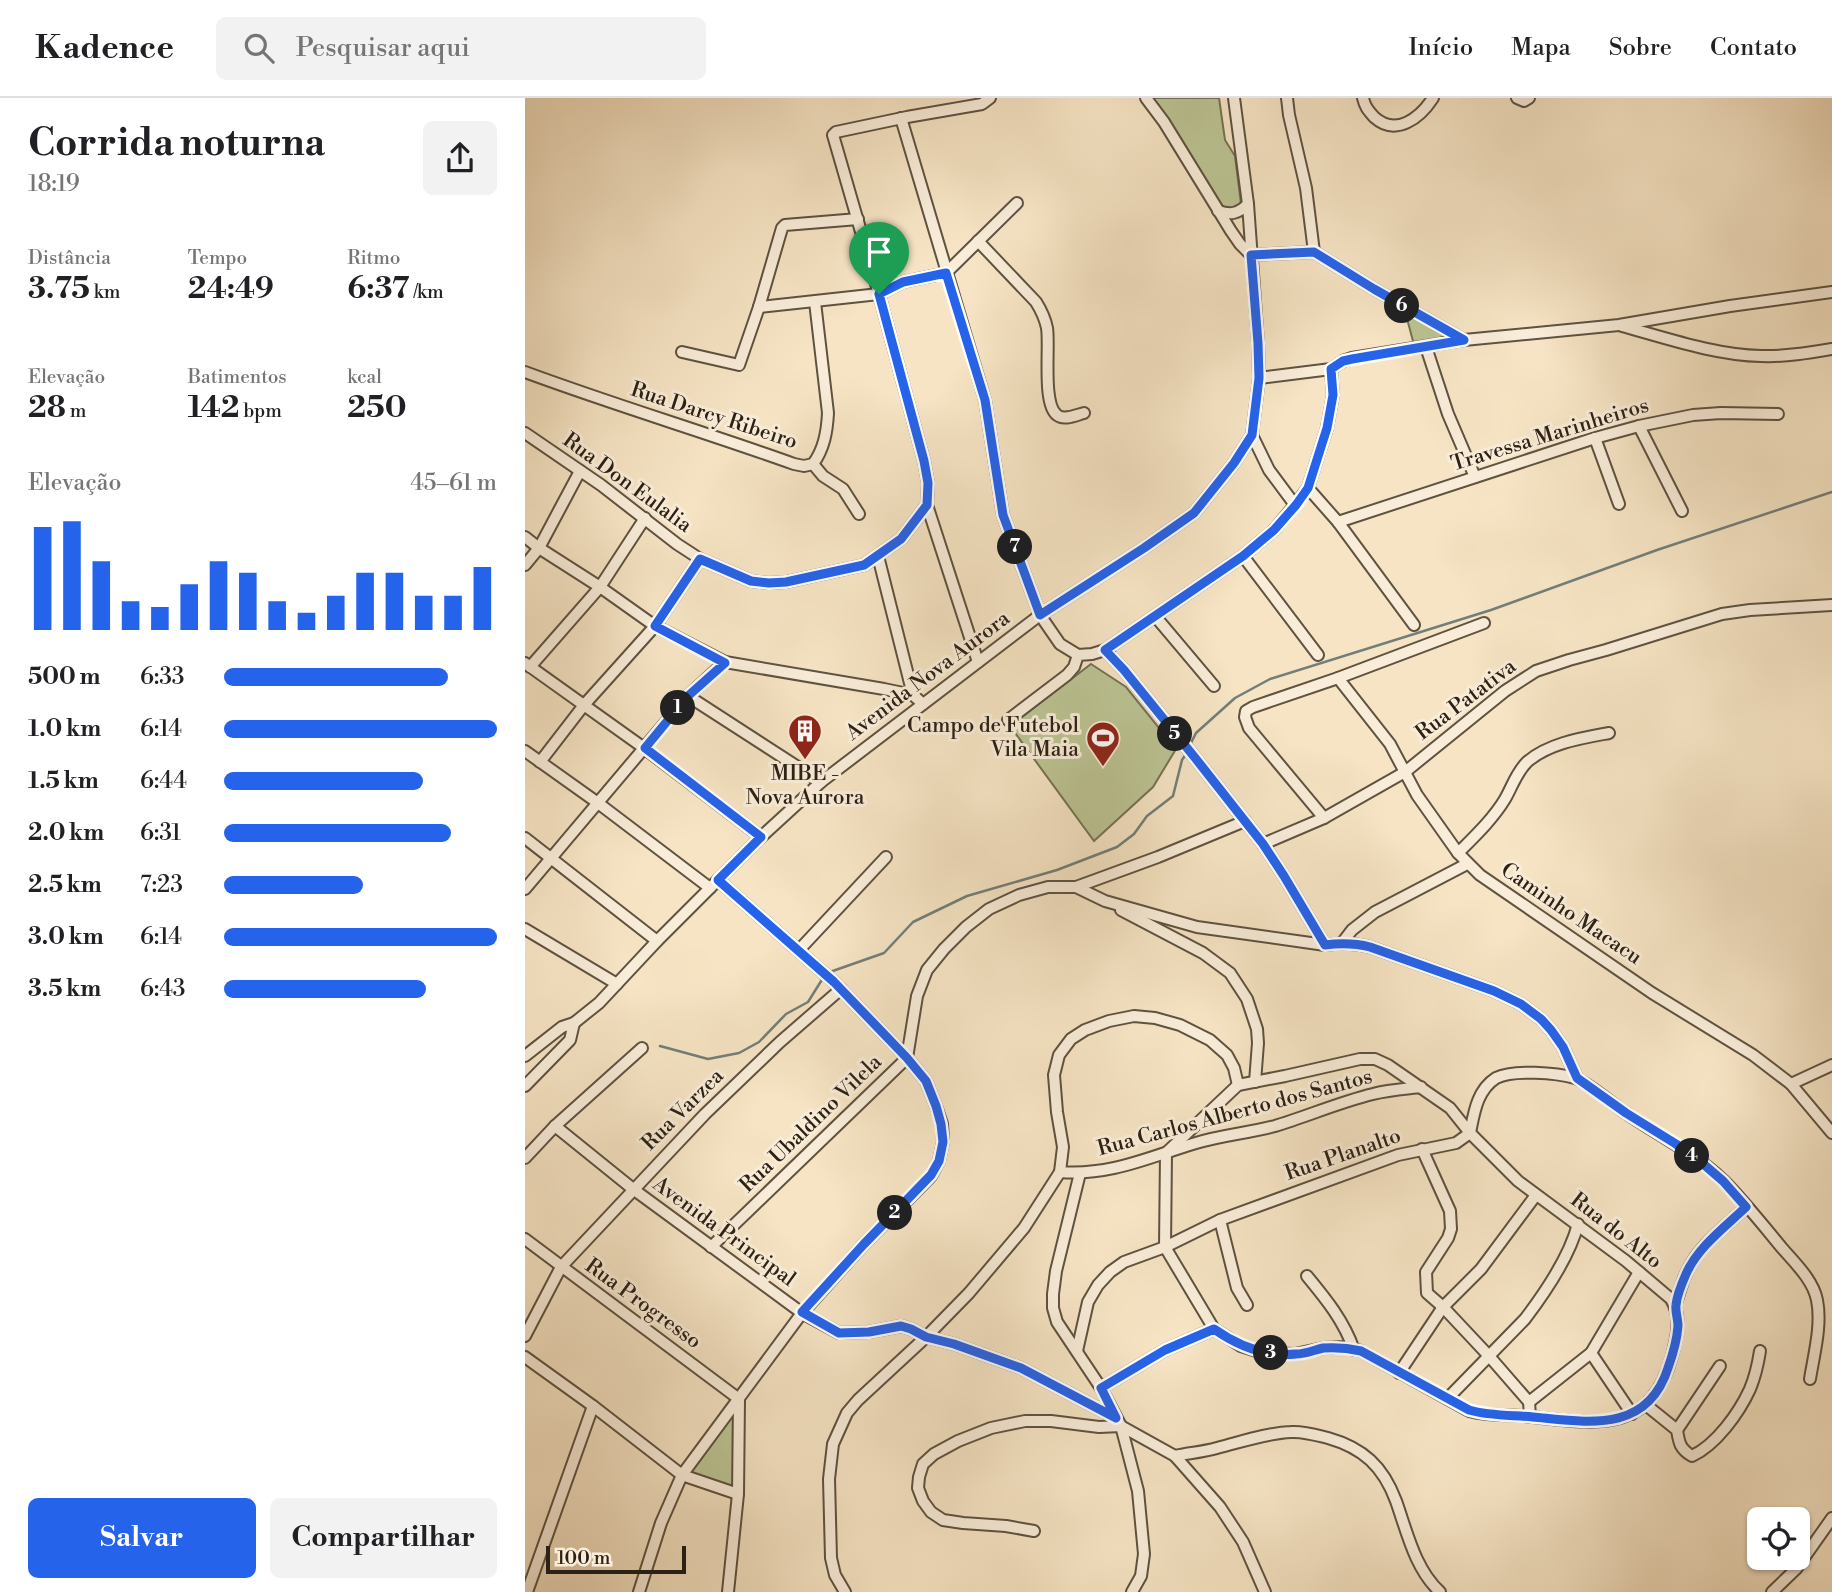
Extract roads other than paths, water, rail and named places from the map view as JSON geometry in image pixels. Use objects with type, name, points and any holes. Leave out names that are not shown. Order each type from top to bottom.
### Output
[{"type":"street","points":[[978,662],[927,505],[928,483],[924,461],[833,135],[836,132],[901,118],[982,104],[990,98]]},
{"type":"street","points":[[1146,98],[1164,122],[1240,244],[1251,255],[1314,252],[1464,340]]},
{"type":"street","name":"Avenida Nova Aurora","points":[[525,1056],[599,1003],[761,837],[821,782],[1040,615],[1194,513],[1234,463],[1252,435],[1259,378],[1248,204],[1234,98]]},
{"type":"street","points":[[1287,98],[1306,188],[1314,252]]},
{"type":"street","points":[[1363,98],[1366,109],[1378,121],[1400,126],[1414,119],[1433,98]]},
{"type":"street","points":[[1517,98],[1524,101],[1529,98]]},
{"type":"street","points":[[901,118],[985,400],[1003,515],[1040,615],[1060,645],[1078,656],[1105,650],[1243,556],[1274,530],[1308,488],[1331,411],[1331,369]]},
{"type":"street","points":[[759,307],[879,294],[903,282],[946,273],[1017,203]]},
{"type":"street","points":[[1218,211],[1235,214],[1248,204]]},
{"type":"street","points":[[682,352],[739,365],[782,228],[785,225],[858,219]]},
{"type":"street","points":[[978,241],[1036,302],[1041,311],[1048,337],[1049,401],[1056,415],[1062,417],[1084,413]]},
{"type":"street","points":[[1259,378],[1331,369],[1352,359],[1464,340],[1619,325],[1832,292]]},
{"type":"street","name":"Rua Darcy Ribeiro","points":[[525,372],[794,464],[813,464],[825,442],[828,413],[815,302]]},
{"type":"street","points":[[1619,325],[1732,354],[1787,356],[1832,349]]},
{"type":"street","points":[[1426,347],[1448,414],[1475,477]]},
{"type":"street","name":"Travessa Marinheiros","points":[[1338,522],[1639,426],[1707,414],[1777,414]]},
{"type":"street","points":[[1639,426],[1682,511]]},
{"type":"street","name":"Rua Don Eulalia","points":[[525,433],[645,518],[677,544],[700,559],[751,581],[786,582],[864,565],[901,539],[927,505]]},
{"type":"street","points":[[1252,435],[1269,470],[1296,505]]},
{"type":"street","points":[[1595,438],[1619,504]]},
{"type":"street","points":[[813,464],[823,476],[843,489],[859,514]]},
{"type":"street","points":[[525,565],[539,548],[580,471]]},
{"type":"street","points":[[1308,488],[1338,522],[1414,625]]},
{"type":"street","points":[[645,518],[600,587],[528,665],[645,748],[761,837]]},
{"type":"street","points":[[525,537],[655,626],[725,663],[913,695],[923,704]]},
{"type":"street","points":[[879,556],[913,695]]},
{"type":"street","points":[[1243,556],[1318,656]]},
{"type":"street","points":[[540,762],[584,705],[655,626],[700,559]]},
{"type":"street","name":"Rua Patativa","points":[[1263,844],[1324,818],[1405,772],[1505,691],[1537,671],[1722,614],[1832,605]]},
{"type":"street","points":[[1155,616],[1213,686]]},
{"type":"street","points":[[1324,818],[1249,728],[1246,711],[1484,623]]},
{"type":"street","points":[[1105,650],[1124,670],[1263,844],[1325,945]]},
{"type":"street","points":[[1008,720],[1067,675],[1078,656]]},
{"type":"street","points":[[525,889],[688,696],[725,663]]},
{"type":"street","name":"Caminho Macacu","points":[[1338,678],[1390,744],[1417,795],[1467,864],[1652,993],[1753,1055],[1791,1084],[1832,1133]]},
{"type":"street","points":[[688,696],[821,782]]},
{"type":"street","points":[[1458,853],[1478,834],[1504,800],[1520,770],[1529,761],[1571,740],[1609,733]]},
{"type":"street","points":[[525,751],[714,884],[799,950],[838,985],[926,1081],[941,1124],[943,1142],[939,1161],[931,1175],[802,1312],[682,1475],[661,1523],[639,1592]]},
{"type":"street","points":[[907,1058],[916,996],[927,970],[951,941],[989,909],[1019,895],[1048,887],[1076,887],[1245,821]]},
{"type":"street","points":[[525,838],[657,942]]},
{"type":"street","points":[[799,950],[886,857]]},
{"type":"street","points":[[1342,943],[1352,930],[1375,912],[1467,864]]},
{"type":"street","points":[[1076,887],[1203,953],[1230,973],[1247,999],[1257,1029],[1255,1082]]},
{"type":"street","points":[[1105,901],[1197,927],[1325,945],[1342,943],[1370,947],[1494,991],[1521,1004],[1541,1019],[1563,1047],[1577,1078]]},
{"type":"street","points":[[525,929],[617,984]]},
{"type":"street","name":"Rua Varzea","points":[[525,1336],[561,1267],[705,1114],[838,985]]},
{"type":"street","points":[[845,1592],[835,1575],[831,1558],[829,1479],[833,1444],[847,1413],[969,1293],[1024,1228],[1061,1171],[1063,1147],[1054,1074],[1059,1055],[1070,1039],[1085,1030],[1134,1016],[1155,1018],[1180,1025],[1210,1040],[1227,1055],[1234,1068],[1238,1085],[1166,1153],[1165,1247],[1214,1329],[1241,1346],[1263,1353],[1295,1354],[1323,1348],[1361,1351],[1469,1410],[1484,1415],[1588,1422],[1632,1413],[1646,1405],[1668,1370],[1676,1341],[1678,1325],[1675,1306],[1682,1282],[1704,1247],[1746,1207]]},
{"type":"street","name":"Avenida Nova Aurora","points":[[525,1086],[570,1040],[574,1023]]},
{"type":"street","points":[[525,1158],[555,1126],[642,1048]]},
{"type":"street","name":"Rua Ubaldino Vilela","points":[[711,1247],[907,1058]]},
{"type":"street","name":"Rua do Alto","points":[[1238,1085],[1360,1059],[1375,1059],[1388,1065],[1450,1108],[1470,1133],[1518,1181],[1626,1261],[1671,1299],[1675,1306]]},
{"type":"street","points":[[1791,1084],[1832,1065]]},
{"type":"street","points":[[1470,1133],[1480,1094],[1497,1078],[1516,1073],[1577,1078],[1701,1162],[1723,1181],[1804,1274],[1813,1288],[1818,1315],[1810,1379]]},
{"type":"street","name":"Rua Carlos Alberto dos Santos","points":[[1061,1171],[1080,1173],[1135,1164],[1199,1142],[1278,1125],[1369,1095],[1421,1087]]},
{"type":"street","name":"Avenida Principal","points":[[555,1126],[711,1247],[802,1312],[839,1333],[869,1332],[901,1326],[1012,1365],[1119,1422],[1175,1456]]},
{"type":"street","name":"Rua Planalto","points":[[1077,1351],[1088,1302],[1098,1285],[1124,1262],[1165,1247],[1220,1220],[1398,1155],[1457,1143],[1470,1133]]},
{"type":"street","points":[[1422,1149],[1450,1211],[1451,1229],[1426,1272],[1427,1293],[1489,1356],[1529,1402],[1530,1416]]},
{"type":"street","points":[[1080,1173],[1056,1271],[1053,1308],[1057,1322],[1101,1388],[1119,1422],[1137,1491],[1144,1554],[1141,1576],[1132,1592]]},
{"type":"street","points":[[1399,1373],[1443,1307],[1481,1269],[1536,1195]]},
{"type":"street","points":[[1220,1220],[1237,1288],[1247,1305]]},
{"type":"street","points":[[1448,1398],[1535,1307],[1570,1248],[1578,1224]]},
{"type":"street","name":"Rua Progresso","points":[[525,1239],[739,1399]]},
{"type":"street","points":[[1529,1402],[1591,1353],[1639,1272]]},
{"type":"street","points":[[1307,1276],[1331,1305],[1354,1350]]},
{"type":"street","points":[[1101,1388],[1165,1350],[1214,1329]]},
{"type":"street","points":[[1646,1405],[1677,1430],[1683,1451],[1692,1456],[1701,1452],[1733,1418],[1750,1389],[1760,1351]]},
{"type":"street","points":[[1591,1353],[1632,1413]]},
{"type":"street","points":[[525,1357],[682,1475],[738,1494]]},
{"type":"street","points":[[1677,1430],[1720,1366]]},
{"type":"street","points":[[728,1592],[738,1494],[739,1399]]},
{"type":"street","points":[[527,1592],[593,1406]]},
{"type":"street","points":[[1034,1531],[943,1520],[931,1512],[918,1488],[923,1464],[934,1454],[958,1441],[991,1428],[1025,1420],[1051,1420],[1099,1427],[1119,1422]]},
{"type":"street","points":[[1265,1592],[1243,1542],[1220,1507],[1175,1456],[1292,1431],[1314,1434],[1359,1450],[1371,1460],[1392,1489],[1419,1563],[1430,1583],[1440,1592]]},
{"type":"street","points":[[1772,1592],[1796,1569],[1831,1523]]},
{"type":"waterway","points":[[1190,745],[1196,733],[1235,698],[1270,679],[1491,610],[1657,550],[1832,492]]},
{"type":"waterway","points":[[827,973],[884,953],[913,922],[967,896],[1057,870],[1117,847],[1134,834],[1147,816],[1173,796],[1186,754]]},
{"type":"waterway","points":[[660,1046],[708,1059],[739,1053],[759,1042],[786,1014],[808,1002],[823,978]]},
{"type":"place","name":"MIBE - Nova Aurora","points":[[805,761]]},
{"type":"place","name":"Campo de Futebol Vila Maia","points":[[1103,768]]}]
